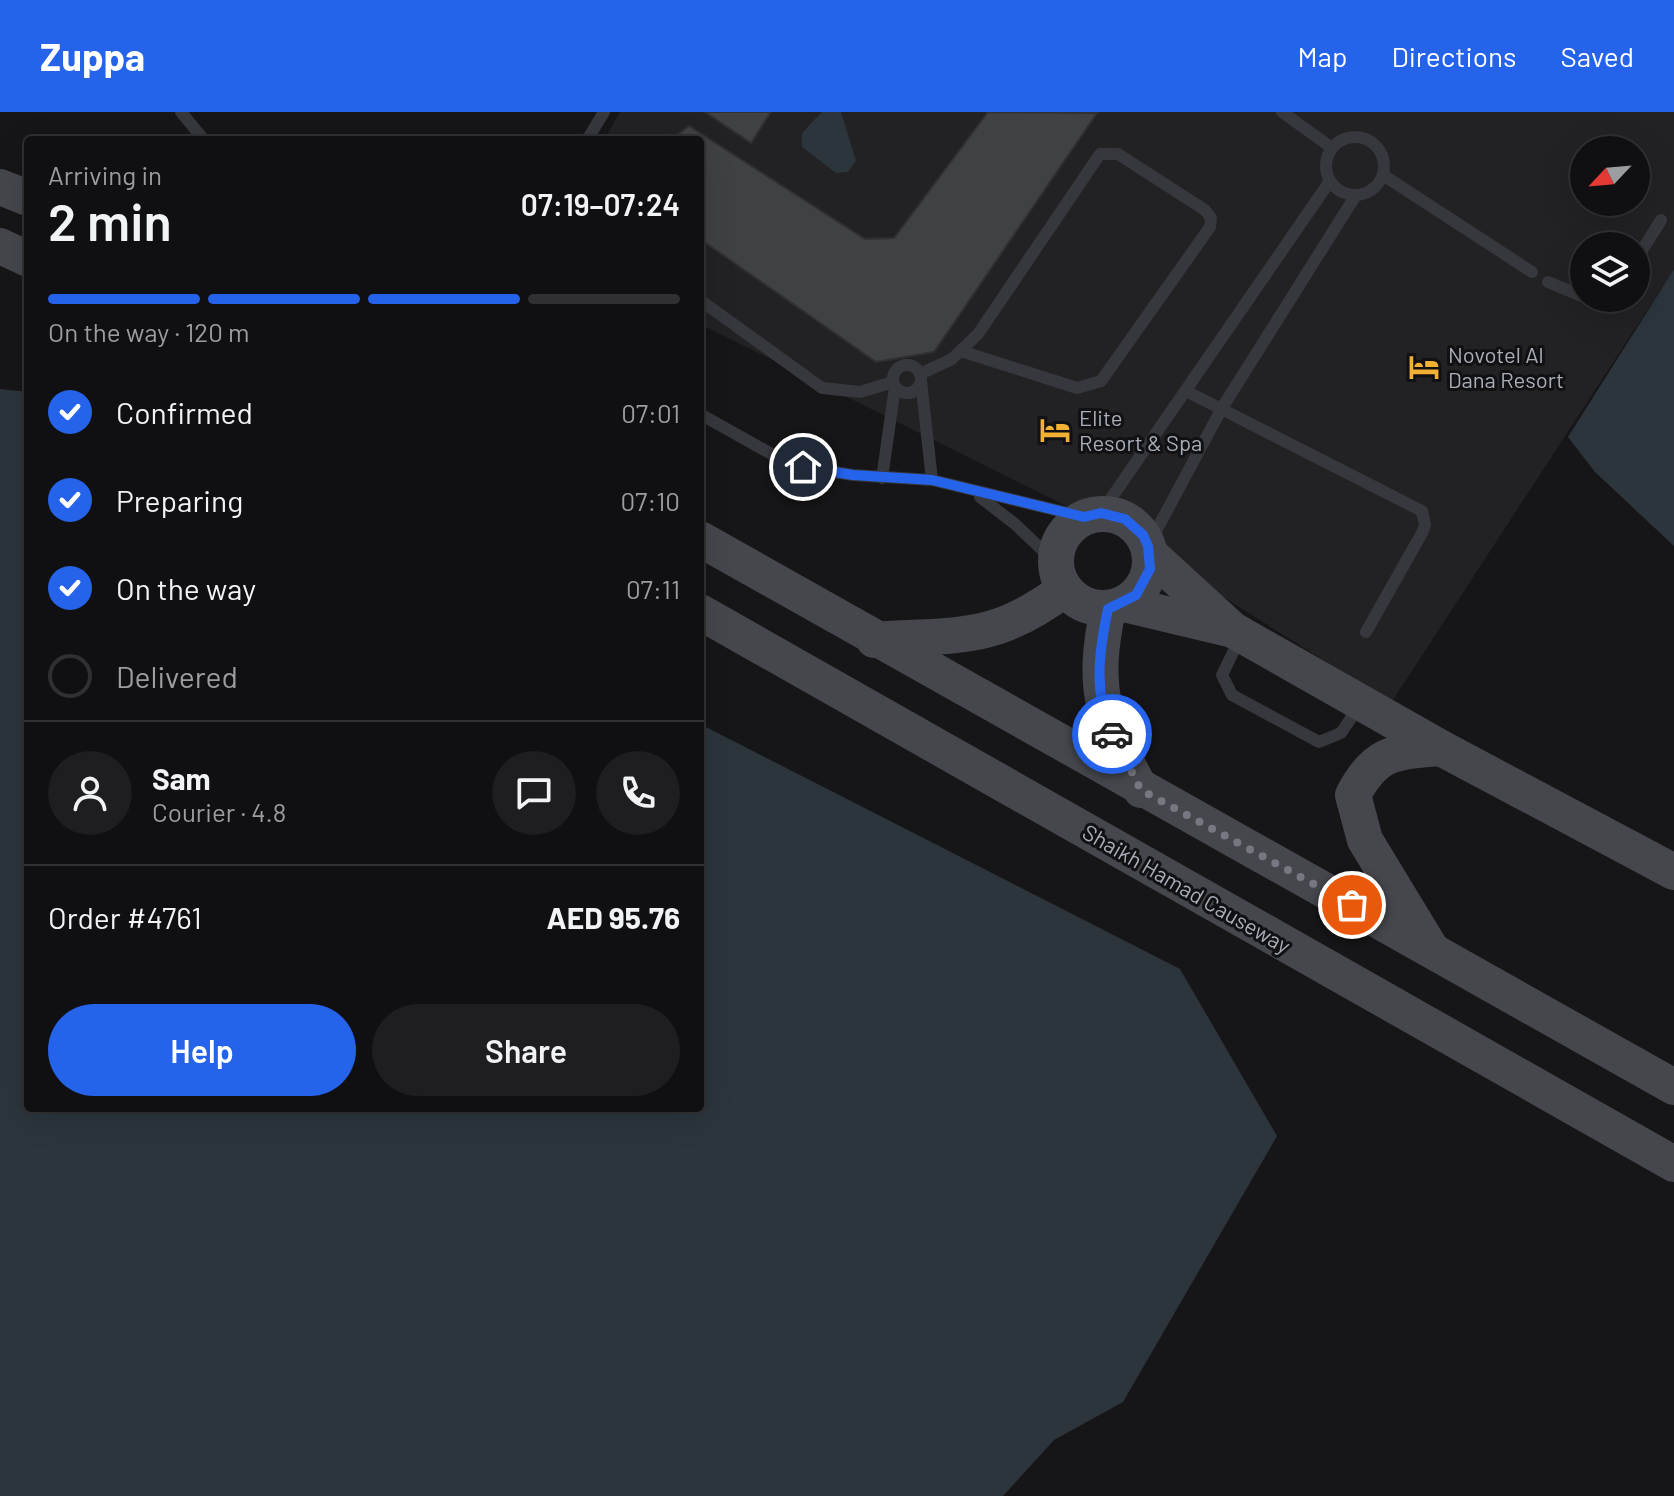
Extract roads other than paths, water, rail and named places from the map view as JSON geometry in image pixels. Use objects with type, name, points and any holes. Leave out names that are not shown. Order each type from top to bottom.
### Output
[{"type":"main road","points":[[0,187],[24,196]]},
{"type":"main road","points":[[0,246],[24,257]]},
{"type":"main road","points":[[874,640],[965,636],[1001,628],[1035,612],[1060,576],[1063,535],[1093,515],[1114,514],[1135,525],[1149,550],[1237,632],[1441,748],[1674,872]]},
{"type":"main road","points":[[704,541],[874,640],[1431,948],[1674,1087]]},
{"type":"main road","points":[[1141,790],[1110,729],[1102,704],[1099,650],[1116,606],[1145,584],[1149,550]]},
{"type":"main road","points":[[1060,576],[1077,601],[1116,606],[1237,632]]},
{"type":"main road","name":"Shaikh Hamad Causeway","points":[[704,614],[1674,1164]]},
{"type":"main road","points":[[1431,948],[1365,840],[1353,795],[1366,770],[1381,758],[1441,748]]},
{"type":"lane","points":[[181,112],[201,136]]},
{"type":"lane","points":[[589,136],[604,112]]},
{"type":"lane","points":[[1282,112],[1332,148]]},
{"type":"lane","points":[[1352,137],[1374,143],[1381,153],[1383,175],[1372,189],[1356,195],[1346,194],[1330,181],[1325,164],[1332,148],[1352,137]]},
{"type":"lane","points":[[704,303],[822,388],[860,392],[894,384],[908,393],[917,389],[921,378],[961,351],[978,334],[1100,154],[1118,154],[1205,210],[1211,218],[1210,227],[1101,381],[1077,388],[961,351]]},
{"type":"lane","points":[[1383,175],[1532,272]]},
{"type":"lane","points":[[704,416],[784,461],[829,473],[932,480],[970,491],[1093,515],[1186,391],[1330,181]]},
{"type":"lane","points":[[1149,550],[1222,408],[1356,195]]},
{"type":"lane","points":[[1650,238],[1661,220]]},
{"type":"lane","points":[[1548,282],[1570,291]]},
{"type":"lane","points":[[882,478],[896,370],[906,365],[921,378],[932,480]]},
{"type":"lane","points":[[1186,391],[1422,511],[1422,533],[1366,632]]},
{"type":"lane","points":[[970,491],[1015,524],[1060,576]]},
{"type":"lane","points":[[1237,632],[1223,667],[1223,683],[1227,690],[1311,740],[1334,738],[1361,703]]},
{"type":"place","name":"Novotel Al Dana Resort","points":[[1424,367]]},
{"type":"place","name":"Elite Resort & Spa","points":[[1055,430]]}]
